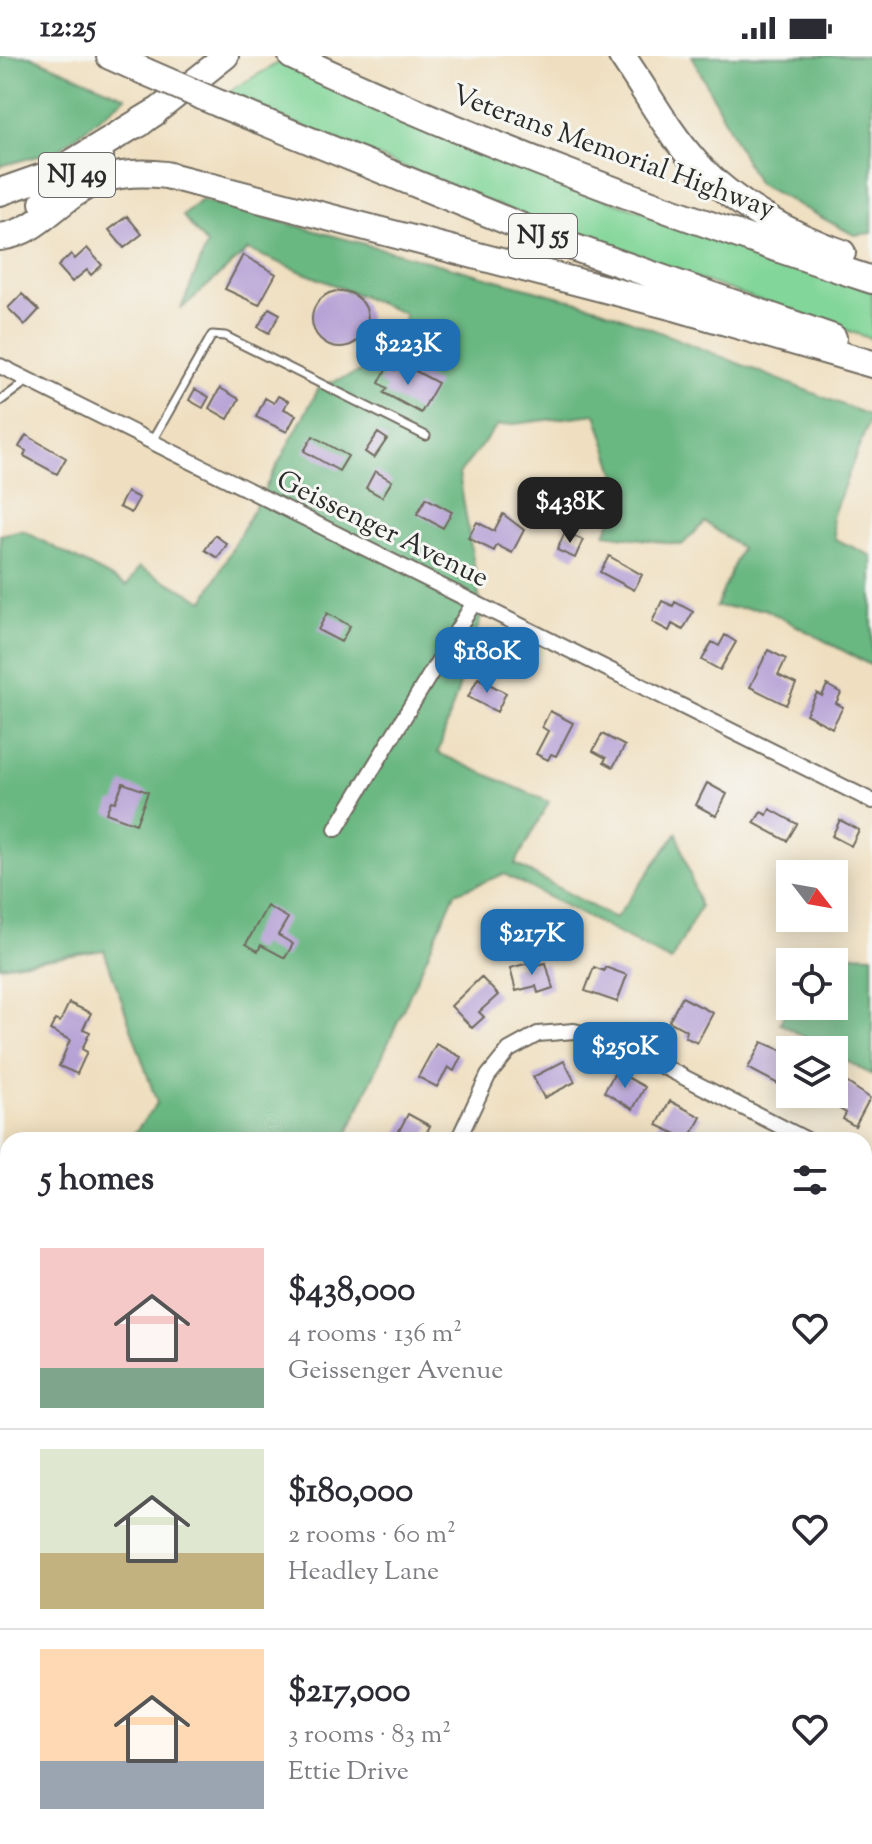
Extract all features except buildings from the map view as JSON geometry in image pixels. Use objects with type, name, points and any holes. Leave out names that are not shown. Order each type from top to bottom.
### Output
[{"type":"highway","name":"NJ 55","points":[[110,56],[564,244],[872,351]]},
{"type":"highway","name":"NJ 49","points":[[0,237],[226,56]]},
{"type":"highway","name":"Veterans Memorial Highway","points":[[292,56],[407,110],[582,179],[872,280]]},
{"type":"highway","points":[[622,56],[695,162],[720,185],[750,207],[823,247],[872,262]]},
{"type":"highway","points":[[0,192],[57,172],[154,113]]},
{"type":"highway","points":[[0,237],[22,234],[80,189],[97,181],[134,174],[166,175],[678,308],[872,364]]},
{"type":"street","name":"Geissenger Avenue","points":[[0,366],[872,801]]},
{"type":"street","points":[[336,829],[473,604]]},
{"type":"street","points":[[462,1132],[488,1076],[509,1050],[538,1034],[574,1031],[611,1040],[791,1132]]},
{"type":"lane","points":[[151,444],[212,335],[225,336],[426,436]]},
{"type":"lane","points":[[0,401],[28,381]]},
{"type":"green space","points":[[0,56],[30,56],[126,97],[57,151],[0,166]]},
{"type":"green space","points":[[692,56],[872,56],[872,233],[854,235],[757,183]]},
{"type":"green space","points":[[280,62],[403,121],[578,189],[872,291],[872,339],[568,234],[224,94]]},
{"type":"green space","points":[[201,200],[594,306],[871,416],[832,517],[835,539],[872,556],[872,666],[765,609],[716,607],[741,548],[705,522],[682,545],[605,534],[622,494],[596,414],[497,426],[459,474],[482,614],[438,753],[549,802],[515,864],[615,919],[677,833],[700,907],[671,961],[504,874],[455,893],[349,1132],[135,1132],[157,1103],[104,950],[0,966],[0,535],[22,530],[127,586],[139,567],[204,601],[320,386],[400,358],[405,314],[248,250],[181,309],[207,245],[183,216]]},
{"type":"green space","points":[[848,954],[872,955],[872,1075],[848,1062],[848,1036],[803,1036],[780,1023],[782,1020],[848,1020]]}]
